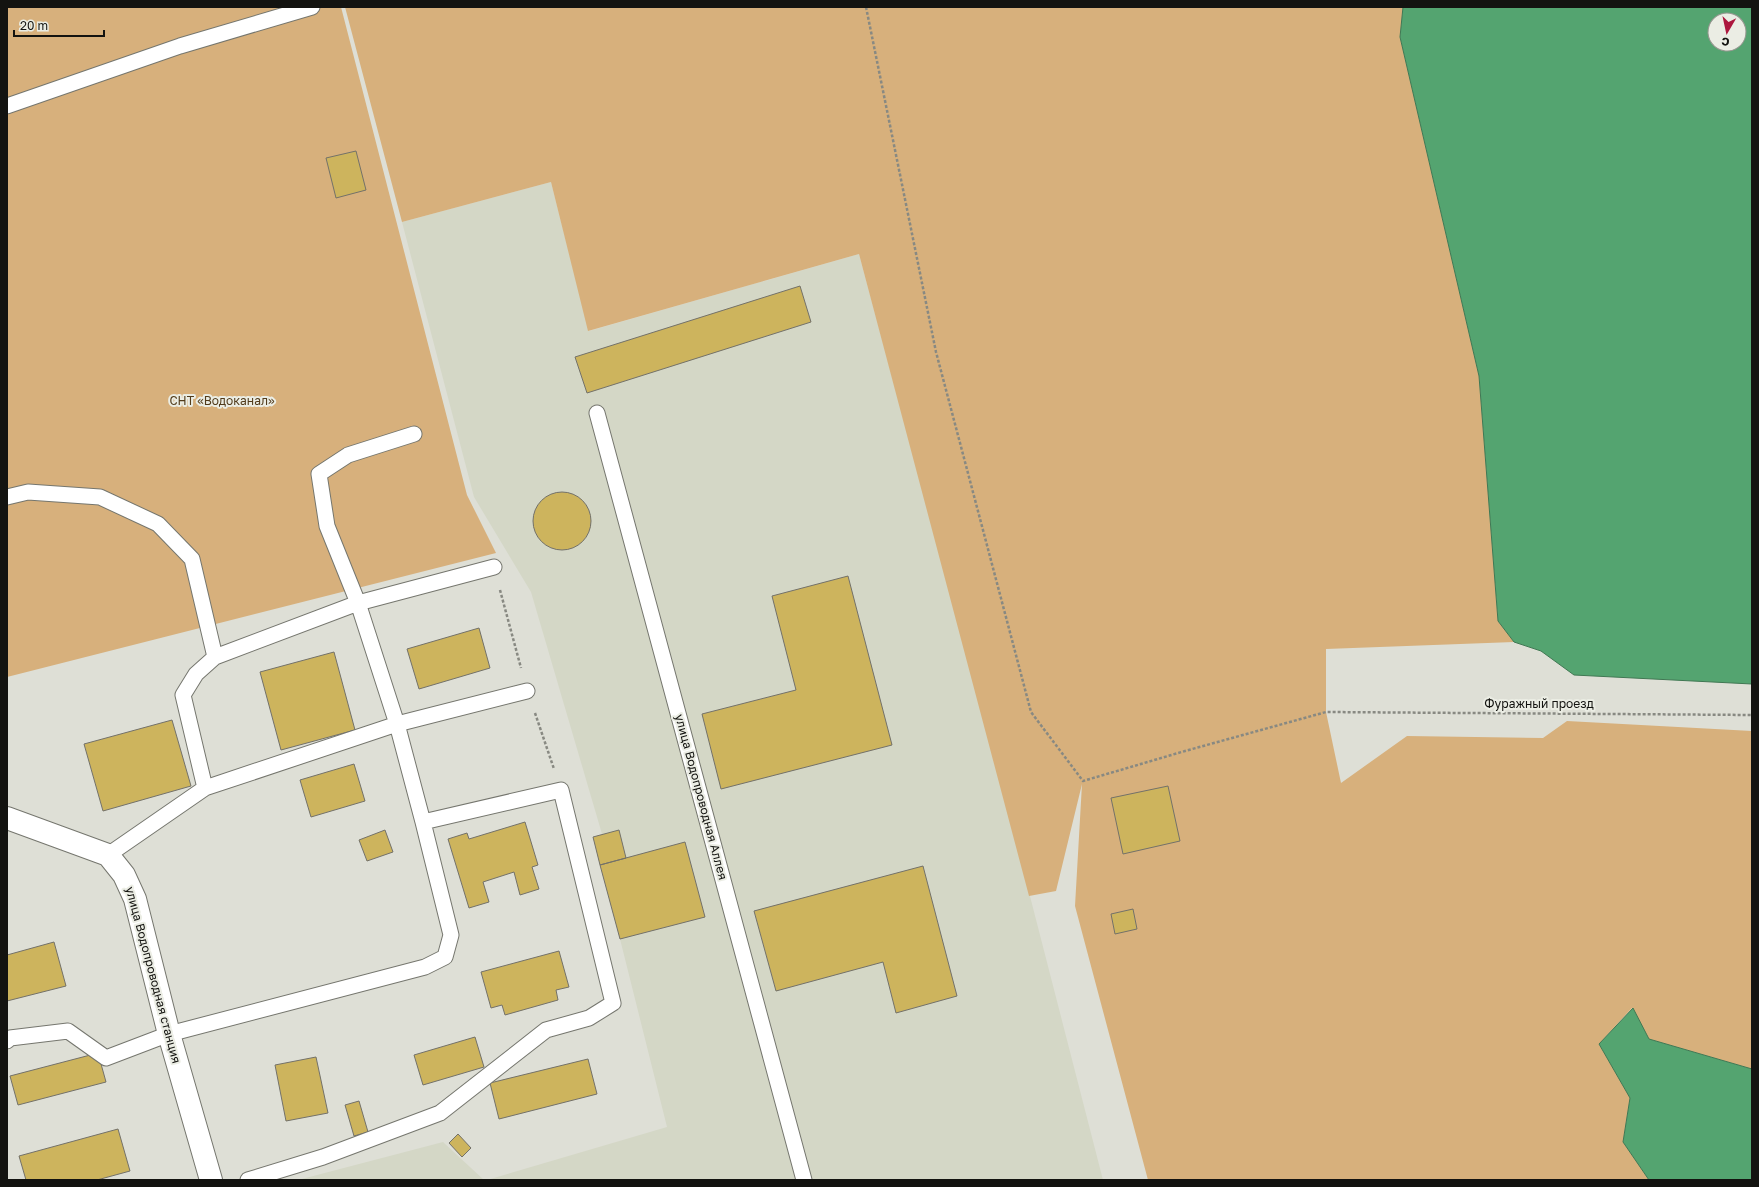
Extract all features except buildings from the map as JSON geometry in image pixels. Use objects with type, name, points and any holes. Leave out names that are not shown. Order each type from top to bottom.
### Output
[{"type":"street","points":[[7,818],[108,855]]},
{"type":"street","name":"улица Водопроводная станция","points":[[108,855],[124,875],[135,899],[169,1034],[211,1180]]},
{"type":"lane","points":[[7,106],[180,46],[312,7]]},
{"type":"lane","name":"улица Водопроводная Аллея","points":[[597,413],[804,1180]]},
{"type":"lane","points":[[7,1040],[10,1038],[68,1031],[106,1058],[169,1034],[424,967],[445,957],[451,935],[423,822],[397,724],[358,602],[327,526],[319,474],[348,455],[414,434]]},
{"type":"lane","points":[[7,496],[28,492],[100,497],[158,524],[192,559],[215,658]]},
{"type":"lane","points":[[205,788],[182,695],[196,674],[215,658],[358,602],[494,567]]},
{"type":"lane","points":[[108,855],[205,788],[397,724],[527,691]]},
{"type":"lane","points":[[248,1180],[323,1156],[440,1113],[546,1030],[589,1018],[613,1003],[561,790],[423,822]]},
{"type":"path","name":"Фуражный проезд","points":[[866,7],[936,352],[1031,712],[1083,781],[1326,712],[1752,715]]},
{"type":"shaded area","points":[[1403,7],[1752,7],[1752,684],[1574,675],[1541,651],[1514,642],[1498,621],[1479,376],[1400,37]]},
{"type":"shaded area","points":[[551,182],[589,331],[859,254],[988,733],[1103,1180],[487,1180],[667,1127],[593,837],[602,834],[531,592],[474,497],[402,222]]},
{"type":"shaded area","points":[[1633,1008],[1649,1039],[1752,1069],[1752,1180],[1649,1180],[1623,1142],[1630,1098],[1599,1044]]},
{"type":"shaded area","points":[[443,1142],[484,1180],[298,1180]]},
{"type":"green space","name":"СНТ «Водоканал»","points":[[7,7],[341,7],[467,495],[496,553],[7,677]]},
{"type":"green space","points":[[345,7],[1403,7],[1400,37],[1479,376],[1498,621],[1514,642],[1326,649],[1326,712],[1341,783],[1407,736],[1543,738],[1567,721],[1752,731],[1752,1069],[1649,1039],[1632,1008],[1599,1044],[1630,1098],[1623,1142],[1649,1180],[1148,1180],[1075,906],[1082,784],[1056,891],[1029,896],[859,254],[588,331],[551,182],[402,222]]}]
